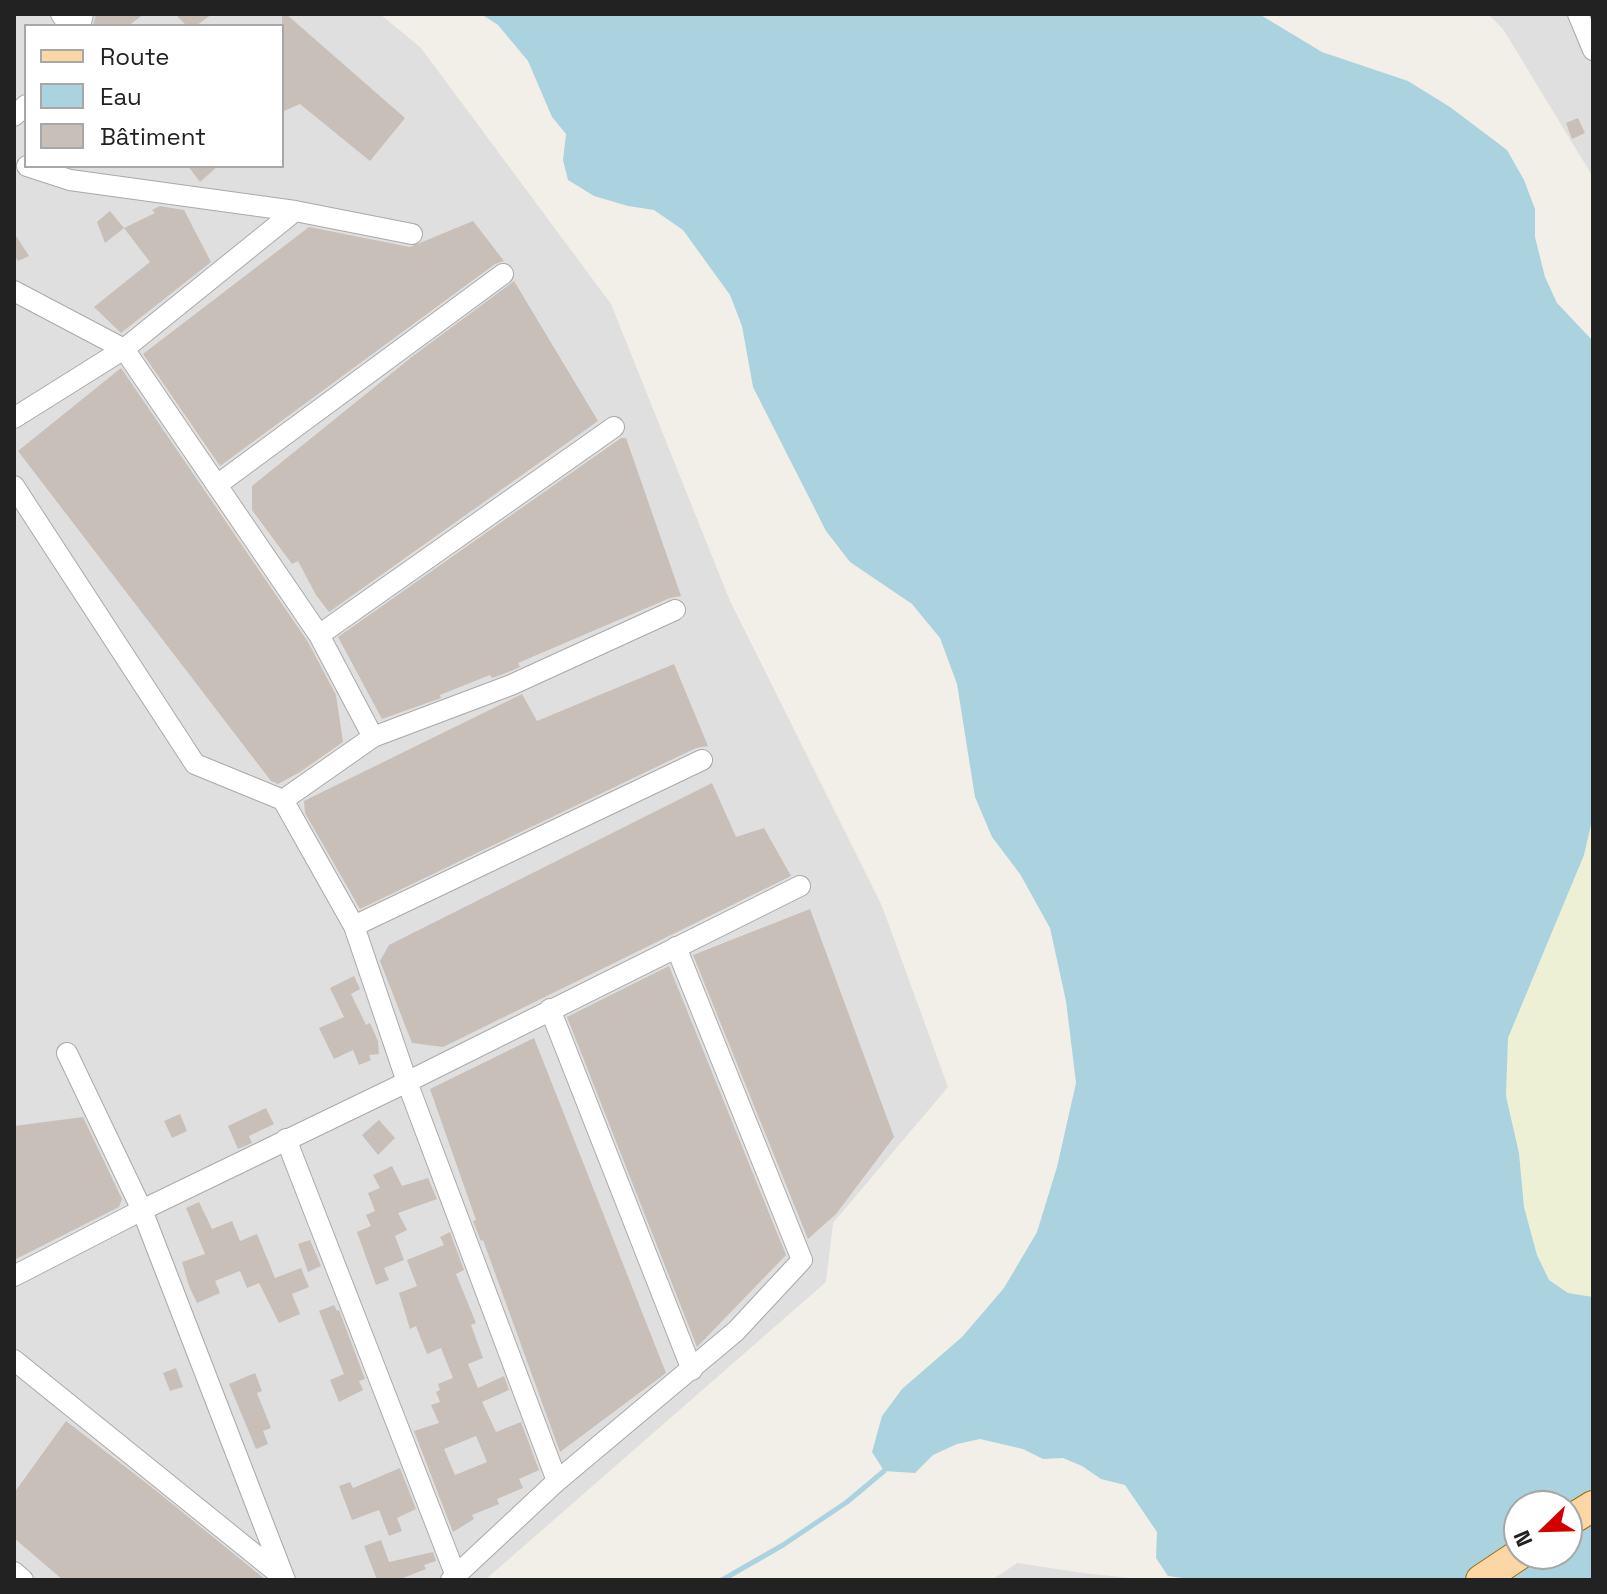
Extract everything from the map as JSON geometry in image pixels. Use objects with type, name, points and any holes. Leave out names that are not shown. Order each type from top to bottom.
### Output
[{"type":"main road","points":[[1481,1580],[1503,1565]]},
{"type":"street","points":[[1578,14],[1593,50]]},
{"type":"street","points":[[32,168],[70,180],[295,211],[412,234]]},
{"type":"street","points":[[14,418],[124,349],[295,211]]},
{"type":"street","points":[[217,485],[503,274]]},
{"type":"street","points":[[14,291],[124,349],[319,635],[373,737]]},
{"type":"street","points":[[319,635],[614,427]]},
{"type":"street","points":[[14,486],[195,764],[283,800],[354,926],[407,1082],[557,1481]]},
{"type":"street","points":[[283,800],[373,737],[511,685],[675,610]]},
{"type":"street","points":[[354,926],[702,760]]},
{"type":"street","points":[[14,1276],[800,886]]},
{"type":"street","points":[[286,1139],[454,1578],[557,1481],[736,1331],[802,1260],[676,947]]},
{"type":"street","points":[[550,1009],[692,1370]]},
{"type":"street","points":[[67,1053],[142,1210],[284,1579]]},
{"type":"street","points":[[14,1360],[284,1579]]},
{"type":"street","points":[[14,1572],[23,1580]]},
{"type":"shaded area","points":[[14,14],[380,14],[421,48],[611,304],[730,601],[882,906],[948,1087],[833,1223],[826,1282],[485,1580],[14,1580]]},
{"type":"shaded area","points":[[1488,14],[1593,14],[1593,177],[1503,29]]},
{"type":"shaded area","points":[[1017,1563],[1083,1573],[1149,1580],[992,1580]]},
{"type":"green space","points":[[1593,816],[1593,1297],[1568,1293],[1549,1280],[1537,1255],[1524,1207],[1519,1152],[1506,1096],[1508,1038],[1584,855]]},
{"type":"water","points":[[481,14],[1259,14],[1322,52],[1408,81],[1450,107],[1507,150],[1524,180],[1535,209],[1535,237],[1545,277],[1557,303],[1593,341],[1593,816],[1584,855],[1508,1038],[1506,1096],[1519,1153],[1524,1207],[1537,1255],[1549,1280],[1568,1293],[1593,1297],[1593,1580],[1197,1580],[1168,1576],[1156,1558],[1157,1532],[1125,1485],[1101,1479],[1063,1458],[1043,1459],[1023,1449],[980,1439],[957,1444],[933,1455],[915,1473],[884,1471],[872,1452],[882,1416],[902,1389],[962,1337],[1004,1288],[1037,1232],[1057,1167],[1076,1083],[1066,1001],[1050,928],[1020,874],[992,837],[975,797],[957,684],[940,638],[912,604],[850,562],[826,531],[753,387],[742,326],[730,295],[683,230],[654,210],[594,196],[568,180],[563,160],[566,134],[552,117],[528,61],[498,25]]},
{"type":"building","points":[[96,14],[144,14],[131,24],[94,24]]},
{"type":"building","points":[[175,14],[212,14],[199,24],[185,24]]},
{"type":"building","points":[[282,14],[286,14],[405,118],[370,161],[300,104],[284,111]]},
{"type":"building","points":[[1578,118],[1585,133],[1572,139],[1566,123]]},
{"type":"building","points":[[190,168],[216,168],[200,182]]},
{"type":"building","points":[[160,206],[184,210],[211,262],[121,333],[94,307],[150,262],[124,228],[155,213],[152,210]]},
{"type":"building","points":[[110,211],[124,228],[105,243],[97,222]]},
{"type":"building","points":[[473,221],[504,261],[495,264],[220,466],[143,354],[309,227],[410,247]]},
{"type":"building","points":[[14,233],[29,256],[18,261],[14,255]]},
{"type":"building","points":[[514,281],[598,421],[329,612],[298,561],[292,564],[252,510],[252,486],[413,356]]},
{"type":"building","points":[[121,368],[308,642],[336,695],[343,742],[278,784],[271,781],[18,451]]},
{"type":"building","points":[[621,438],[626,438],[681,596],[518,663],[520,667],[506,673],[492,678],[490,675],[440,695],[441,698],[382,719],[338,637]]},
{"type":"building","points":[[674,664],[708,746],[696,748],[360,909],[305,813],[304,801],[522,694],[537,721]]},
{"type":"building","points":[[712,783],[736,837],[764,828],[791,876],[443,1047],[412,1043],[380,961],[389,945]]},
{"type":"building","points":[[810,909],[894,1137],[836,1214],[808,1239],[693,955]]},
{"type":"building","points":[[669,966],[786,1255],[697,1347],[567,1017]]},
{"type":"building","points":[[354,976],[360,989],[351,994],[366,1025],[370,1023],[378,1041],[379,1054],[369,1055],[371,1060],[359,1065],[353,1050],[334,1059],[319,1028],[344,1017],[330,988]]},
{"type":"building","points":[[534,1038],[666,1373],[560,1452],[483,1240],[473,1221],[476,1220],[430,1089]]},
{"type":"building","points":[[266,1108],[274,1124],[249,1136],[252,1143],[238,1149],[228,1126]]},
{"type":"building","points":[[180,1114],[187,1131],[172,1138],[164,1121]]},
{"type":"building","points":[[83,1117],[122,1199],[119,1207],[14,1260],[14,1126]]},
{"type":"building","points":[[379,1120],[395,1138],[378,1155],[362,1135]]},
{"type":"building","points":[[392,1166],[402,1186],[428,1178],[437,1199],[398,1213],[407,1230],[395,1236],[404,1260],[384,1268],[389,1280],[376,1285],[357,1232],[371,1226],[366,1215],[375,1211],[368,1193],[380,1188],[373,1175]]},
{"type":"building","points":[[199,1202],[212,1229],[232,1221],[240,1241],[257,1234],[275,1278],[301,1268],[309,1287],[292,1294],[300,1314],[279,1323],[259,1283],[247,1288],[240,1271],[215,1281],[220,1293],[197,1303],[182,1262],[205,1254],[186,1208]]},
{"type":"building","points":[[450,1232],[464,1270],[456,1274],[476,1323],[471,1325],[483,1358],[468,1364],[478,1388],[504,1376],[509,1390],[482,1402],[496,1432],[521,1422],[539,1470],[519,1479],[523,1488],[497,1499],[499,1504],[472,1515],[474,1519],[453,1532],[414,1431],[439,1423],[431,1405],[440,1402],[436,1392],[440,1390],[438,1384],[453,1378],[441,1348],[427,1354],[416,1326],[410,1329],[399,1293],[417,1286],[407,1260],[444,1245],[440,1237]],"holes":[[[476,1436],[487,1462],[455,1475],[444,1449]]]},
{"type":"building","points":[[310,1240],[321,1266],[308,1272],[298,1244]]},
{"type":"building","points":[[334,1305],[339,1310],[365,1379],[359,1381],[363,1390],[339,1402],[330,1380],[344,1374],[319,1311]]},
{"type":"building","points":[[176,1368],[183,1387],[170,1391],[163,1373]]},
{"type":"building","points":[[255,1373],[262,1391],[257,1393],[271,1428],[263,1431],[268,1444],[256,1449],[229,1384]]},
{"type":"building","points":[[66,1421],[266,1580],[63,1580],[14,1538],[14,1493]]},
{"type":"building","points":[[400,1468],[416,1509],[397,1518],[402,1531],[389,1536],[379,1510],[352,1520],[339,1486],[350,1482],[353,1488]]},
{"type":"building","points":[[381,1540],[389,1562],[433,1552],[436,1561],[424,1565],[426,1569],[398,1580],[377,1580],[364,1546]]},
{"type":"waterway","points":[[722,1580],[783,1545],[847,1502],[887,1465]]}]
